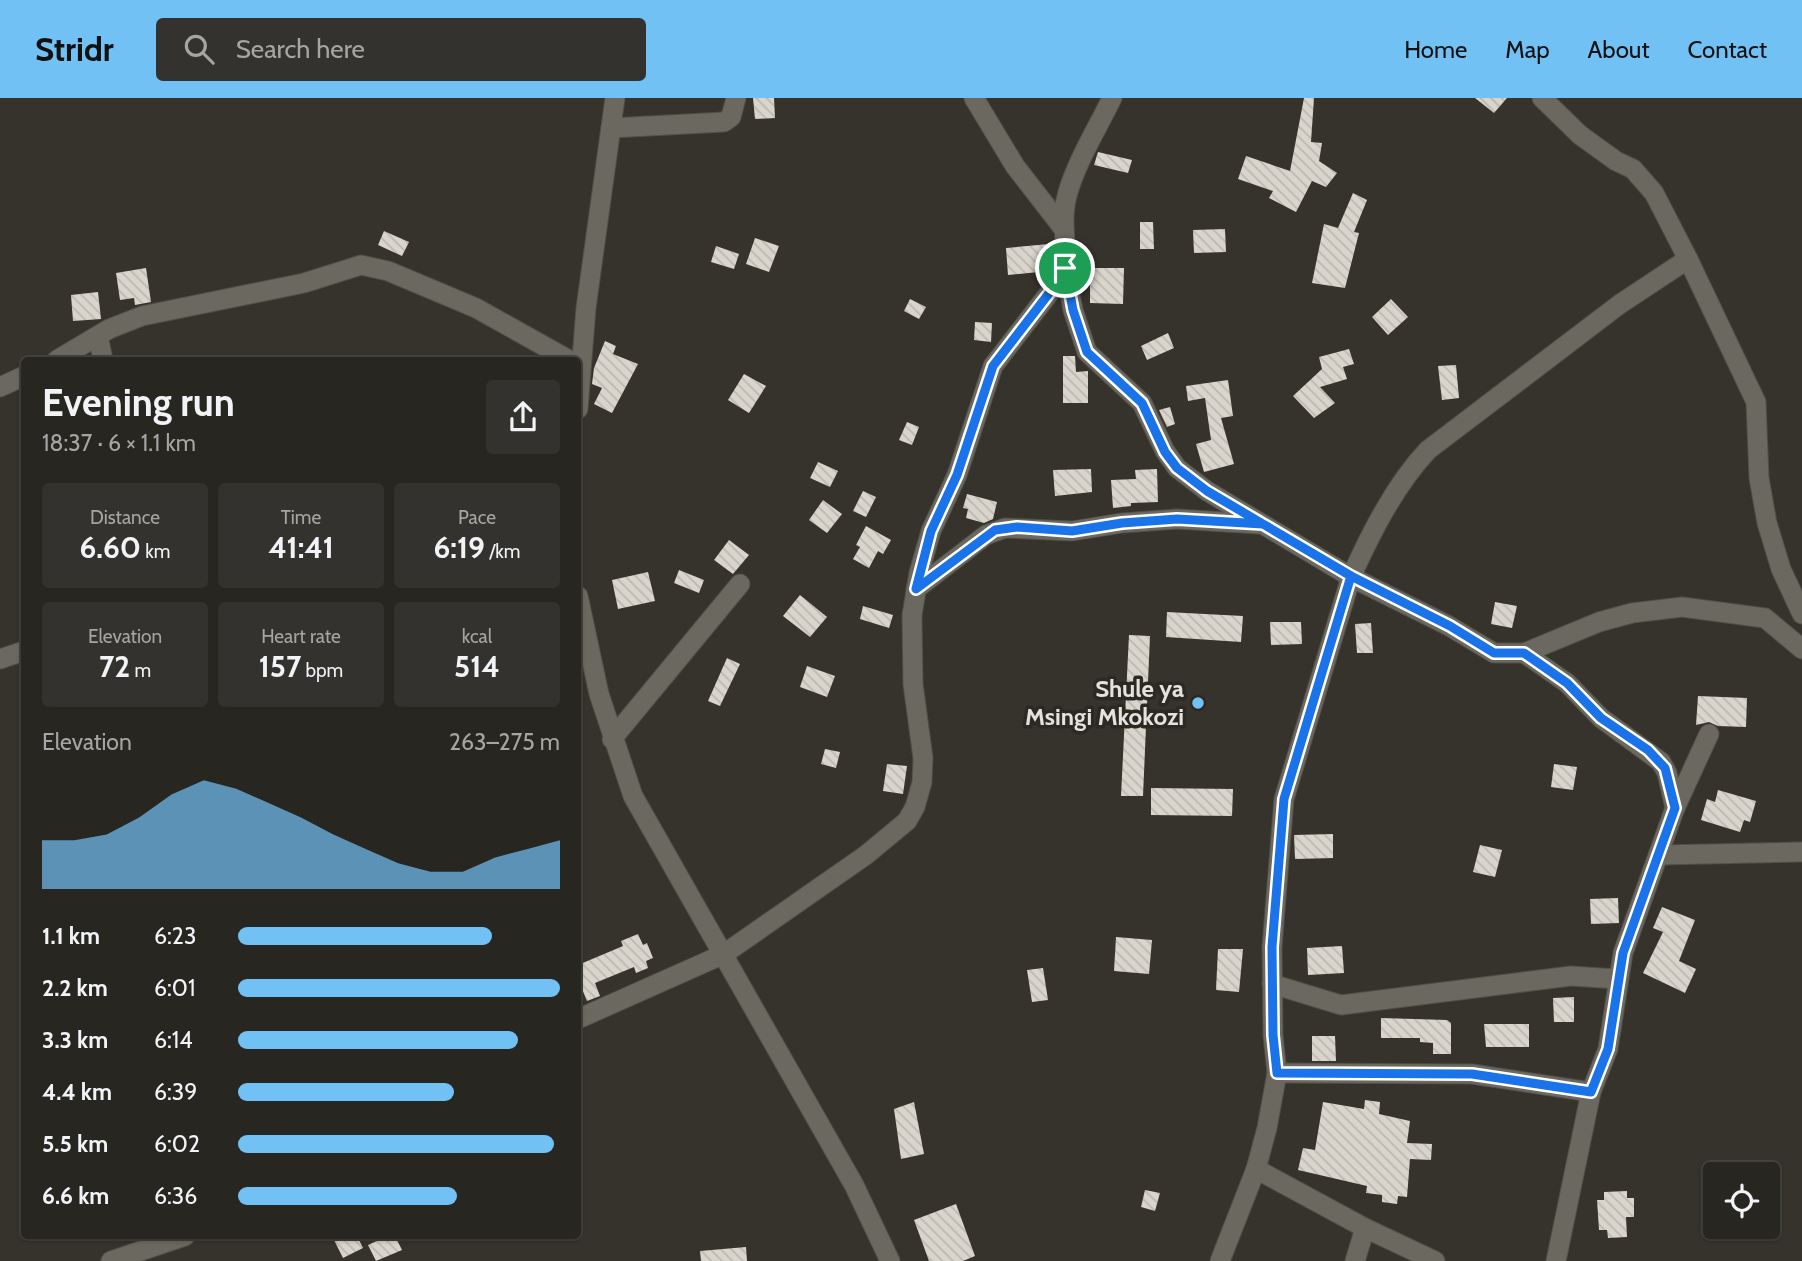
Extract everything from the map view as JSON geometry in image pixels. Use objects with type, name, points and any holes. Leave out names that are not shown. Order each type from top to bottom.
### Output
[{"type":"street","points":[[576,357],[615,98]]},
{"type":"street","points":[[611,128],[724,122],[731,117],[736,98]]},
{"type":"street","points":[[974,98],[1015,166],[1063,228]]},
{"type":"street","points":[[1112,98],[1068,192],[1063,228],[1065,268],[1073,310],[1087,352],[1142,403],[1169,458],[1207,491],[1351,576],[1450,626],[1494,653],[1524,653],[1599,622],[1632,613],[1682,607],[1765,618],[1802,649]]},
{"type":"street","points":[[1542,98],[1580,135],[1616,161],[1633,169],[1654,193],[1688,259],[1756,402],[1759,478],[1767,523],[1781,569],[1802,614]]},
{"type":"street","points":[[1220,1261],[1256,1169],[1277,1073],[1272,984],[1274,912],[1284,799],[1351,576],[1407,475],[1428,450],[1620,304],[1688,259]]},
{"type":"street","points":[[62,357],[98,336],[142,316],[304,283],[361,265],[388,271],[476,308],[563,357]]},
{"type":"street","points":[[581,1018],[724,954],[893,834],[906,821],[915,807],[922,782],[923,758],[913,684],[912,615],[931,531],[957,475],[993,366],[1057,283],[1065,268]]},
{"type":"street","points":[[98,336],[102,357]]},
{"type":"street","points":[[0,387],[21,377]]},
{"type":"street","points":[[916,589],[986,535],[1005,528],[1072,531],[1122,523],[1177,519],[1263,524]]},
{"type":"street","points":[[612,739],[740,584]]},
{"type":"street","points":[[581,609],[612,739],[633,796],[854,1185],[890,1261]]},
{"type":"street","points":[[0,659],[21,652]]},
{"type":"street","points":[[1524,653],[1567,683],[1601,718],[1661,762],[1667,773],[1675,808]]},
{"type":"street","points":[[1556,1261],[1591,1092],[1608,1049],[1617,979],[1643,893],[1675,808],[1709,734]]},
{"type":"street","points":[[1659,855],[1802,852]]},
{"type":"street","points":[[1272,984],[1340,1005],[1571,976],[1617,979]]},
{"type":"street","points":[[1277,1073],[1472,1074],[1591,1092]]},
{"type":"street","points":[[1256,1169],[1365,1228],[1435,1261]]},
{"type":"street","points":[[1355,1261],[1365,1228]]},
{"type":"street","points":[[111,1261],[177,1239]]},
{"type":"street","points":[[143,1252],[162,1261]]},
{"type":"building","points":[[753,98],[774,98],[775,118],[755,119]]},
{"type":"building","points":[[1304,98],[1314,98],[1311,142],[1322,143],[1319,161],[1337,173],[1326,187],[1312,181],[1296,212],[1269,198],[1273,191],[1238,179],[1246,156],[1290,171]]},
{"type":"building","points":[[1475,98],[1507,98],[1494,113]]},
{"type":"building","points":[[1098,152],[1132,160],[1128,173],[1094,165]]},
{"type":"building","points":[[1353,193],[1367,200],[1354,232],[1359,233],[1345,288],[1312,283],[1324,224],[1338,228]]},
{"type":"building","points":[[1140,222],[1153,222],[1154,249],[1140,249]]},
{"type":"building","points":[[1225,229],[1226,252],[1194,253],[1193,230]]},
{"type":"building","points":[[384,231],[409,242],[402,256],[378,245]]},
{"type":"building","points":[[755,238],[779,246],[769,272],[746,264]]},
{"type":"building","points":[[1049,244],[1049,271],[1008,275],[1006,248]]},
{"type":"building","points":[[716,246],[739,254],[734,269],[711,262]]},
{"type":"building","points":[[146,268],[151,302],[135,305],[134,298],[120,300],[116,273]]},
{"type":"building","points":[[1085,268],[1124,268],[1123,304],[1090,303],[1090,283],[1085,283]]},
{"type":"building","points":[[98,292],[101,319],[73,321],[71,295]]},
{"type":"building","points":[[910,299],[926,307],[919,319],[904,311]]},
{"type":"building","points":[[1391,299],[1408,317],[1388,335],[1372,317]]},
{"type":"building","points":[[975,322],[992,323],[991,342],[974,340]]},
{"type":"building","points":[[1168,333],[1174,348],[1147,360],[1141,346]]},
{"type":"building","points":[[605,341],[616,346],[613,354],[638,364],[612,413],[594,404],[602,388],[592,384],[594,368]]},
{"type":"building","points":[[1349,349],[1354,364],[1343,367],[1347,379],[1320,387],[1335,403],[1314,418],[1293,396],[1322,369],[1319,357]]},
{"type":"building","points":[[1063,356],[1075,356],[1076,372],[1088,371],[1088,403],[1063,403]]},
{"type":"building","points":[[1456,365],[1459,398],[1442,400],[1438,366]]},
{"type":"building","points":[[744,374],[766,386],[749,413],[728,400]]},
{"type":"building","points":[[1228,380],[1233,416],[1221,418],[1234,464],[1204,472],[1196,444],[1211,440],[1205,398],[1188,401],[1186,386]]},
{"type":"building","points":[[1170,407],[1175,424],[1167,427],[1159,410]]},
{"type":"building","points":[[907,422],[919,427],[912,445],[899,440]]},
{"type":"building","points":[[818,462],[838,471],[830,487],[810,478]]},
{"type":"building","points":[[1091,469],[1092,492],[1055,496],[1053,470]]},
{"type":"building","points":[[1157,469],[1158,502],[1131,503],[1131,506],[1113,508],[1111,480],[1136,479],[1135,470]]},
{"type":"building","points":[[863,491],[876,497],[866,517],[853,511]]},
{"type":"building","points":[[967,494],[997,502],[993,519],[984,523],[966,518],[968,509],[963,508]]},
{"type":"building","points":[[823,500],[842,514],[827,533],[809,520]]},
{"type":"building","points":[[866,526],[891,540],[883,554],[878,551],[869,568],[853,559],[860,547],[856,545]]},
{"type":"building","points":[[729,540],[749,555],[733,574],[714,560]]},
{"type":"building","points":[[679,570],[704,580],[699,593],[674,583]]},
{"type":"building","points":[[648,572],[655,601],[618,609],[612,580]]},
{"type":"building","points":[[800,595],[827,617],[810,637],[783,616]]},
{"type":"building","points":[[1495,602],[1517,606],[1512,628],[1491,624]]},
{"type":"building","points":[[863,606],[893,615],[889,628],[860,619]]},
{"type":"building","points":[[1167,612],[1243,616],[1241,642],[1166,637]]},
{"type":"building","points":[[1270,622],[1301,622],[1302,644],[1271,645]]},
{"type":"building","points":[[1371,623],[1373,653],[1357,653],[1355,624]]},
{"type":"building","points":[[1129,635],[1150,636],[1143,796],[1121,796]]},
{"type":"building","points":[[727,658],[740,664],[720,706],[708,701]]},
{"type":"building","points":[[807,666],[835,676],[827,697],[800,687]]},
{"type":"building","points":[[1698,696],[1747,698],[1746,727],[1718,726],[1709,722],[1696,725]]},
{"type":"building","points":[[825,749],[840,752],[836,768],[821,764]]},
{"type":"building","points":[[887,764],[907,766],[903,794],[883,791]]},
{"type":"building","points":[[1554,764],[1577,767],[1573,790],[1551,787]]},
{"type":"building","points":[[1151,788],[1233,789],[1232,816],[1151,815]]},
{"type":"building","points":[[1718,790],[1756,801],[1750,822],[1744,820],[1740,832],[1701,820],[1707,799],[1715,802]]},
{"type":"building","points":[[1333,834],[1333,858],[1295,859],[1294,835]]},
{"type":"building","points":[[1480,845],[1502,850],[1495,877],[1473,872]]},
{"type":"building","points":[[1618,898],[1619,923],[1591,924],[1590,899]]},
{"type":"building","points":[[1662,907],[1695,920],[1679,961],[1696,969],[1685,993],[1643,973],[1663,932],[1653,928]]},
{"type":"building","points":[[638,934],[643,945],[647,943],[653,958],[646,961],[648,968],[636,973],[634,967],[595,983],[600,996],[587,1001],[581,986],[581,964],[623,946],[621,941]]},
{"type":"building","points":[[1116,937],[1152,940],[1149,974],[1114,971]]},
{"type":"building","points":[[1342,946],[1344,973],[1308,975],[1307,948]]},
{"type":"building","points":[[1218,949],[1243,949],[1239,992],[1216,990]]},
{"type":"building","points":[[1043,968],[1048,1000],[1032,1002],[1027,970]]},
{"type":"building","points":[[1574,997],[1574,1022],[1554,1022],[1553,998]]},
{"type":"building","points":[[1381,1018],[1447,1020],[1451,1023],[1451,1054],[1433,1054],[1433,1043],[1420,1042],[1420,1038],[1381,1038]]},
{"type":"building","points":[[1484,1024],[1529,1024],[1529,1047],[1486,1047]]},
{"type":"building","points":[[1312,1036],[1335,1036],[1336,1061],[1312,1061]]},
{"type":"building","points":[[1365,1100],[1380,1102],[1379,1114],[1410,1121],[1407,1143],[1432,1144],[1431,1160],[1410,1159],[1407,1197],[1398,1196],[1397,1204],[1382,1202],[1382,1195],[1366,1193],[1367,1186],[1298,1170],[1303,1148],[1315,1150],[1323,1102],[1364,1109]]},
{"type":"building","points":[[914,1102],[924,1154],[901,1159],[894,1109]]},
{"type":"building","points":[[1145,1190],[1160,1193],[1155,1211],[1141,1207]]},
{"type":"building","points":[[1627,1191],[1627,1198],[1634,1198],[1634,1217],[1626,1217],[1627,1237],[1608,1238],[1607,1230],[1599,1230],[1597,1200],[1604,1200],[1604,1192]]},
{"type":"building","points":[[956,1204],[975,1256],[963,1261],[929,1261],[914,1220]]},
{"type":"building","points":[[334,1239],[358,1239],[363,1248],[343,1258]]},
{"type":"building","points":[[381,1239],[396,1239],[402,1250],[376,1261],[368,1245]]},
{"type":"building","points":[[746,1247],[747,1261],[701,1261],[700,1251]]},
{"type":"place","name":"Shule ya Msingi Mkokozi","points":[[1198,703]]},
{"type":"route","points":[[1065,268],[1057,283],[993,366],[957,475],[931,531],[916,589],[952,559],[995,530],[1017,527],[1072,531],[1122,523],[1177,519],[1263,524],[1351,576],[1284,799],[1272,947],[1273,1035],[1277,1073],[1348,1071],[1472,1074],[1591,1092],[1608,1049],[1623,953],[1675,808],[1665,768],[1648,750],[1595,713],[1567,683],[1524,653],[1494,653],[1450,626],[1351,576],[1207,491],[1177,468],[1165,452],[1142,403],[1113,379],[1087,352],[1073,310],[1065,268]]}]
